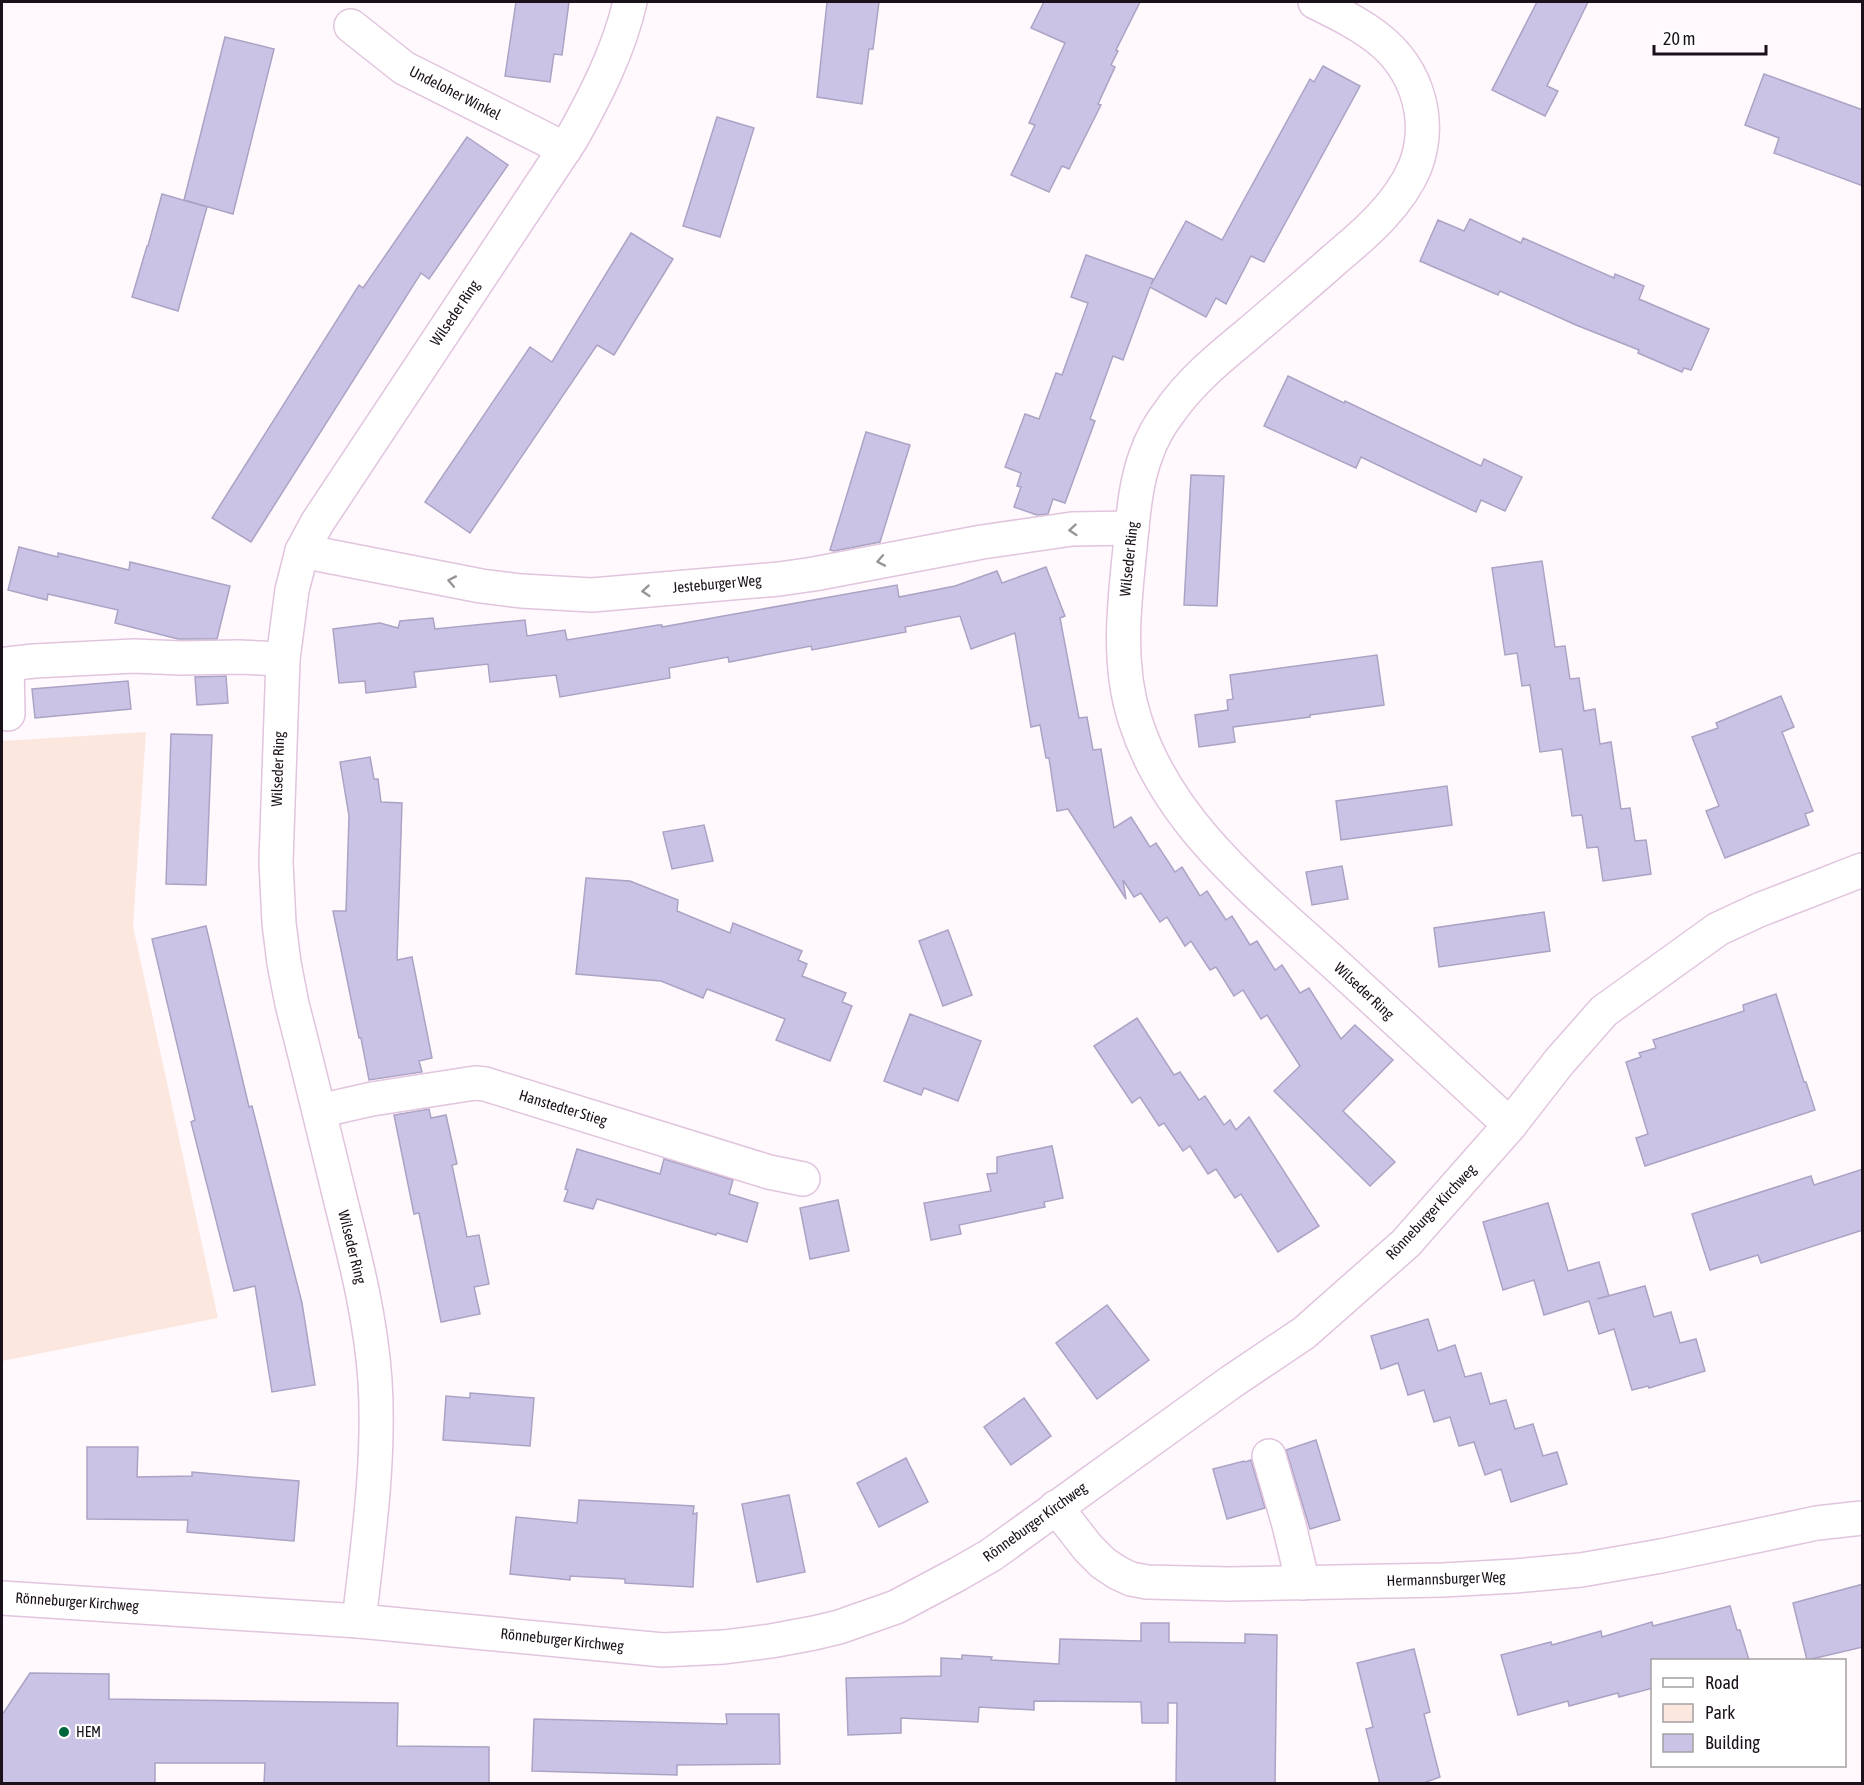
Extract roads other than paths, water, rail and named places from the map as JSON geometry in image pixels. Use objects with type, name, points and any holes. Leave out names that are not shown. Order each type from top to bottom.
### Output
[{"type":"street","name":"Wilseder Ring","points":[[359,1621],[369,1533],[376,1428],[375,1380],[369,1321],[292,1004],[279,923],[276,862],[283,659],[292,590],[302,551],[316,523],[577,130],[603,80],[630,2]]},
{"type":"street","name":"Wilseder Ring","points":[[1315,2],[1340,14],[1380,39],[1403,63],[1413,80],[1422,122],[1422,136],[1414,167],[1396,198],[1371,228],[1212,364],[1168,412],[1145,456],[1132,528],[1125,596],[1124,672],[1139,734],[1164,783],[1196,832],[1249,887],[1510,1125]]},
{"type":"street","name":"Undeloher Winkel","points":[[351,26],[404,68],[565,149]]},
{"type":"street","name":"Jesteburger Weg","points":[[302,551],[481,586],[520,591],[592,595],[779,579],[982,542],[1072,529],[1132,528]]},
{"type":"street","points":[[8,714],[7,664],[134,656],[283,659]]},
{"type":"street","name":"Rönneburger Kirchweg","points":[[2,1598],[359,1621],[663,1650],[724,1647],[771,1641],[831,1629],[896,1607],[991,1555],[1231,1382],[1304,1333],[1406,1243],[1510,1125],[1559,1062],[1604,1011],[1718,929],[1863,870]]},
{"type":"street","name":"Hanstedter Stieg","points":[[319,1111],[372,1099],[475,1083],[485,1084],[769,1172],[803,1179]]},
{"type":"street","points":[[1269,1456],[1303,1582]]},
{"type":"street","name":"Hermannsburger Weg","points":[[1056,1507],[1088,1548],[1103,1563],[1131,1579],[1147,1582],[1443,1580],[1515,1576],[1581,1570],[1661,1556],[1817,1523],[1863,1518]]},
{"type":"place","name":"HEM","points":[[64,1732]]}]
